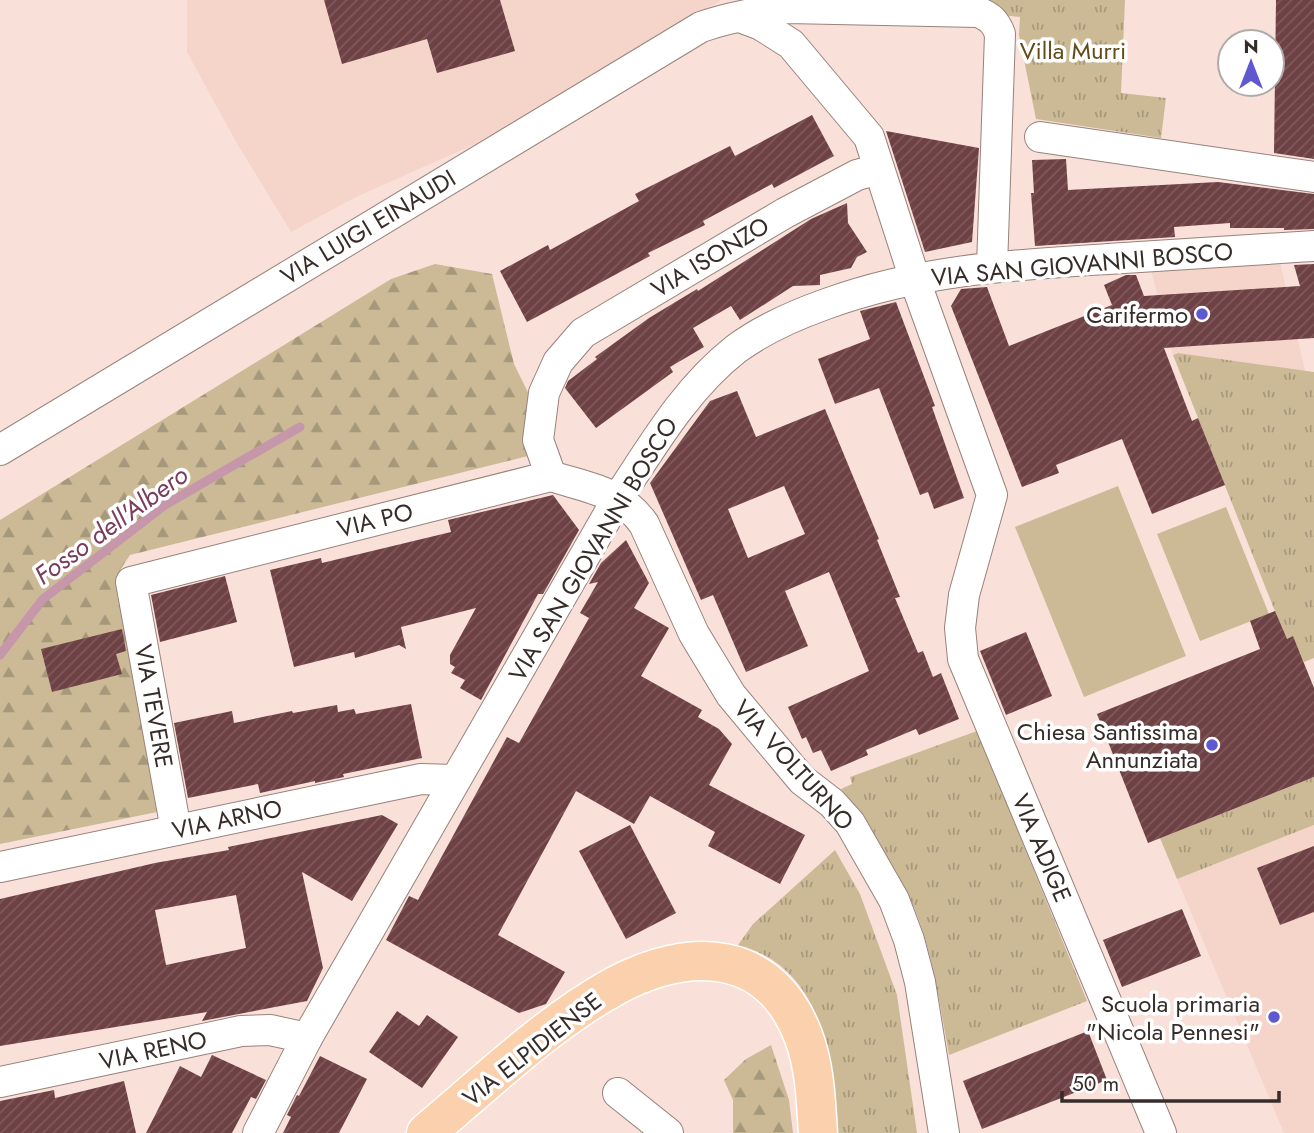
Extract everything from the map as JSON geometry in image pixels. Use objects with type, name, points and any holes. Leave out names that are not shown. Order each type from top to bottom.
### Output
[{"type":"main road","name":"VIA ELPIDIENSE","points":[[426,1133],[530,1046],[615,986],[646,972],[672,965],[716,962],[733,964],[760,976],[777,992],[793,1015],[804,1038],[809,1058],[818,1133]]},
{"type":"street","points":[[992,267],[1002,0]]},
{"type":"street","points":[[738,8],[790,44],[869,137],[915,278]]},
{"type":"street","name":"VIA LUIGI EINAUDI","points":[[0,450],[701,27],[722,19],[738,8],[978,12],[990,17],[1000,34]]},
{"type":"street","points":[[1040,137],[1314,177]]},
{"type":"street","name":"VIA ISONZO","points":[[551,476],[538,440],[544,393],[558,362],[583,333],[785,213],[857,175],[879,169]]},
{"type":"street","name":"VIA SAN GIOVANNI BOSCO","points":[[258,1133],[307,1038],[618,498],[671,418],[691,393],[737,349],[773,326],[812,309],[874,288],[915,278],[992,267],[1314,246]]},
{"type":"street","name":"VIA ADIGE","points":[[915,278],[992,495],[964,595],[960,628],[963,659],[1161,1133]]},
{"type":"street","points":[[551,476],[618,498]]},
{"type":"street","name":"VIA PO","points":[[131,582],[551,476]]},
{"type":"street","name":"VIA VOLTURNO","points":[[618,498],[633,509],[644,524],[694,634],[730,695],[802,780],[832,803],[850,823],[894,900],[920,982],[944,1133]]},
{"type":"street","name":"VIA TEVERE","points":[[131,582],[176,830]]},
{"type":"street","name":"VIA ARNO","points":[[0,867],[421,779],[454,780]]},
{"type":"street","name":"VIA RENO","points":[[0,1082],[241,1031],[270,1030],[307,1038]]},
{"type":"street","points":[[618,1093],[668,1133]]},
{"type":"shaded area","points":[[187,0],[720,1],[475,144],[356,197],[291,232],[235,140],[187,52]]},
{"type":"shaded area","points":[[1280,262],[1305,371],[1178,353],[1173,355],[1151,270]]},
{"type":"shaded area","name":"Scuola primaria \"Nicola Pennesi\"","points":[[1314,825],[1314,1133],[1284,1133],[1177,879]]},
{"type":"green space","name":"Villa Murri","points":[[969,0],[1125,0],[1121,93],[1166,98],[1161,138],[1036,119],[1019,35],[1020,17],[1001,15]]},
{"type":"green space","points":[[435,264],[492,274],[514,364],[556,449],[130,555],[116,576],[157,812],[0,844],[0,520],[391,279]]},
{"type":"green space","points":[[1178,353],[1314,372],[1314,658],[1304,662],[1293,637],[1286,639],[1173,355]]},
{"type":"green space","points":[[1118,486],[1186,656],[1084,697],[1015,527]]},
{"type":"green space","points":[[1226,507],[1269,614],[1200,641],[1157,534]]},
{"type":"green space","points":[[977,731],[1087,1001],[949,1055],[934,973],[916,913],[905,888],[858,810],[841,789],[852,784],[850,777]]},
{"type":"green space","points":[[1314,777],[1314,825],[1177,879],[1160,838]]},
{"type":"green space","points":[[835,850],[860,894],[897,995],[917,1133],[837,1133],[827,1047],[806,995],[789,973],[767,956],[738,945],[753,924]]},
{"type":"green space","points":[[771,1045],[789,1100],[793,1133],[733,1133],[733,1100],[724,1080],[746,1059]]},
{"type":"building","points":[[324,0],[500,0],[515,51],[437,73],[427,39],[342,64]]},
{"type":"building","points":[[1276,0],[1314,0],[1314,159],[1274,153],[1275,98],[1286,98],[1286,28],[1276,28]]},
{"type":"building","points":[[812,115],[834,156],[774,188],[772,184],[703,221],[705,225],[648,253],[650,256],[527,322],[500,271],[548,245],[550,250],[639,201],[635,194],[730,146],[735,156]]},
{"type":"building","points":[[886,131],[979,148],[972,242],[925,252]]},
{"type":"building","points":[[1066,159],[1068,190],[1218,182],[1314,194],[1314,229],[1230,228],[1230,223],[1174,227],[1175,237],[1035,246],[1031,193],[1034,193],[1032,160]]},
{"type":"building","points":[[847,203],[848,223],[867,252],[857,257],[851,268],[820,275],[820,285],[793,286],[740,320],[731,306],[693,328],[704,347],[670,367],[673,372],[596,428],[565,388],[568,381],[597,359],[595,357],[649,318],[697,289],[698,291],[811,219]]},
{"type":"building","points":[[1314,264],[1314,338],[1164,348],[1192,421],[1198,418],[1225,485],[1152,514],[1122,439],[1056,465],[1059,473],[1022,487],[951,306],[961,289],[987,287],[1009,346],[1112,305],[1104,285],[1126,275],[1136,275],[1144,296],[1300,286],[1294,265]]},
{"type":"building","points":[[896,302],[935,406],[932,407],[964,498],[934,509],[928,492],[920,495],[879,388],[835,404],[818,359],[870,339],[860,311]]},
{"type":"building","points":[[737,391],[756,437],[825,409],[879,539],[877,540],[900,597],[895,598],[918,653],[923,651],[933,677],[941,673],[959,719],[919,735],[916,729],[866,750],[868,755],[831,771],[821,750],[813,753],[806,737],[802,739],[788,707],[869,671],[829,572],[785,591],[808,646],[746,672],[713,595],[701,600],[650,483],[710,401]],"holes":[[[784,486],[805,534],[748,558],[728,509]]]},
{"type":"building","points":[[553,495],[579,530],[543,594],[538,594],[481,700],[460,688],[465,680],[451,673],[455,667],[450,664],[450,655],[476,608],[401,627],[406,649],[399,645],[355,658],[354,652],[294,667],[270,570],[321,558],[322,563],[451,532],[448,520]]},
{"type":"building","points":[[626,540],[649,583],[634,608],[669,628],[641,676],[702,710],[698,717],[719,729],[732,744],[709,785],[805,835],[780,884],[708,846],[715,832],[650,796],[634,824],[576,791],[498,935],[565,972],[546,1004],[519,1013],[386,940],[409,896],[418,900],[507,737],[519,743],[589,618],[580,613],[598,582],[589,584],[601,563]]},
{"type":"building","points":[[225,576],[237,622],[160,642],[151,595]]},
{"type":"building","name":"Chiesa Santissima Annunziata","points":[[1275,611],[1287,639],[1293,636],[1314,688],[1314,777],[1148,843],[1097,714],[1260,649],[1250,621]]},
{"type":"building","points":[[122,629],[126,651],[116,654],[122,674],[52,692],[41,649]]},
{"type":"building","points":[[1026,632],[1052,696],[1006,715],[980,651]]},
{"type":"building","points":[[411,704],[422,758],[260,793],[258,784],[188,798],[174,723],[232,711],[234,723],[337,705],[338,712],[354,709],[356,714]]},
{"type":"building","points":[[382,815],[398,824],[352,901],[302,872],[323,968],[307,1001],[202,1021],[207,1012],[0,1046],[0,899],[155,863],[229,850],[228,847]],"holes":[[[236,895],[246,948],[166,965],[155,910]]]},
{"type":"building","points":[[630,825],[676,913],[626,939],[579,851]]},
{"type":"building","points":[[1314,846],[1314,912],[1280,925],[1257,868]]},
{"type":"building","points":[[1182,909],[1201,956],[1122,987],[1103,940]]},
{"type":"building","points":[[397,1011],[419,1026],[427,1015],[458,1037],[422,1088],[369,1052]]},
{"type":"building","points":[[1088,1031],[1107,1080],[982,1129],[963,1081]]},
{"type":"building","points":[[212,1055],[266,1080],[256,1099],[251,1097],[232,1133],[146,1133],[180,1066],[201,1077]]},
{"type":"building","points":[[320,1056],[367,1079],[339,1133],[283,1133],[291,1117],[287,1115]]},
{"type":"building","points":[[124,1081],[136,1133],[0,1133],[0,1101],[54,1090],[55,1098]]},
{"type":"waterway","name":"Fosso dell'Albero","points":[[0,655],[43,599],[165,505],[300,427]]},
{"type":"place","name":"Carifermo","points":[[1202,314]]},
{"type":"place","name":"Chiesa Santissima Annunziata","points":[[1212,745]]},
{"type":"place","name":"Scuola primaria \"Nicola Pennesi\"","points":[[1274,1017]]}]
